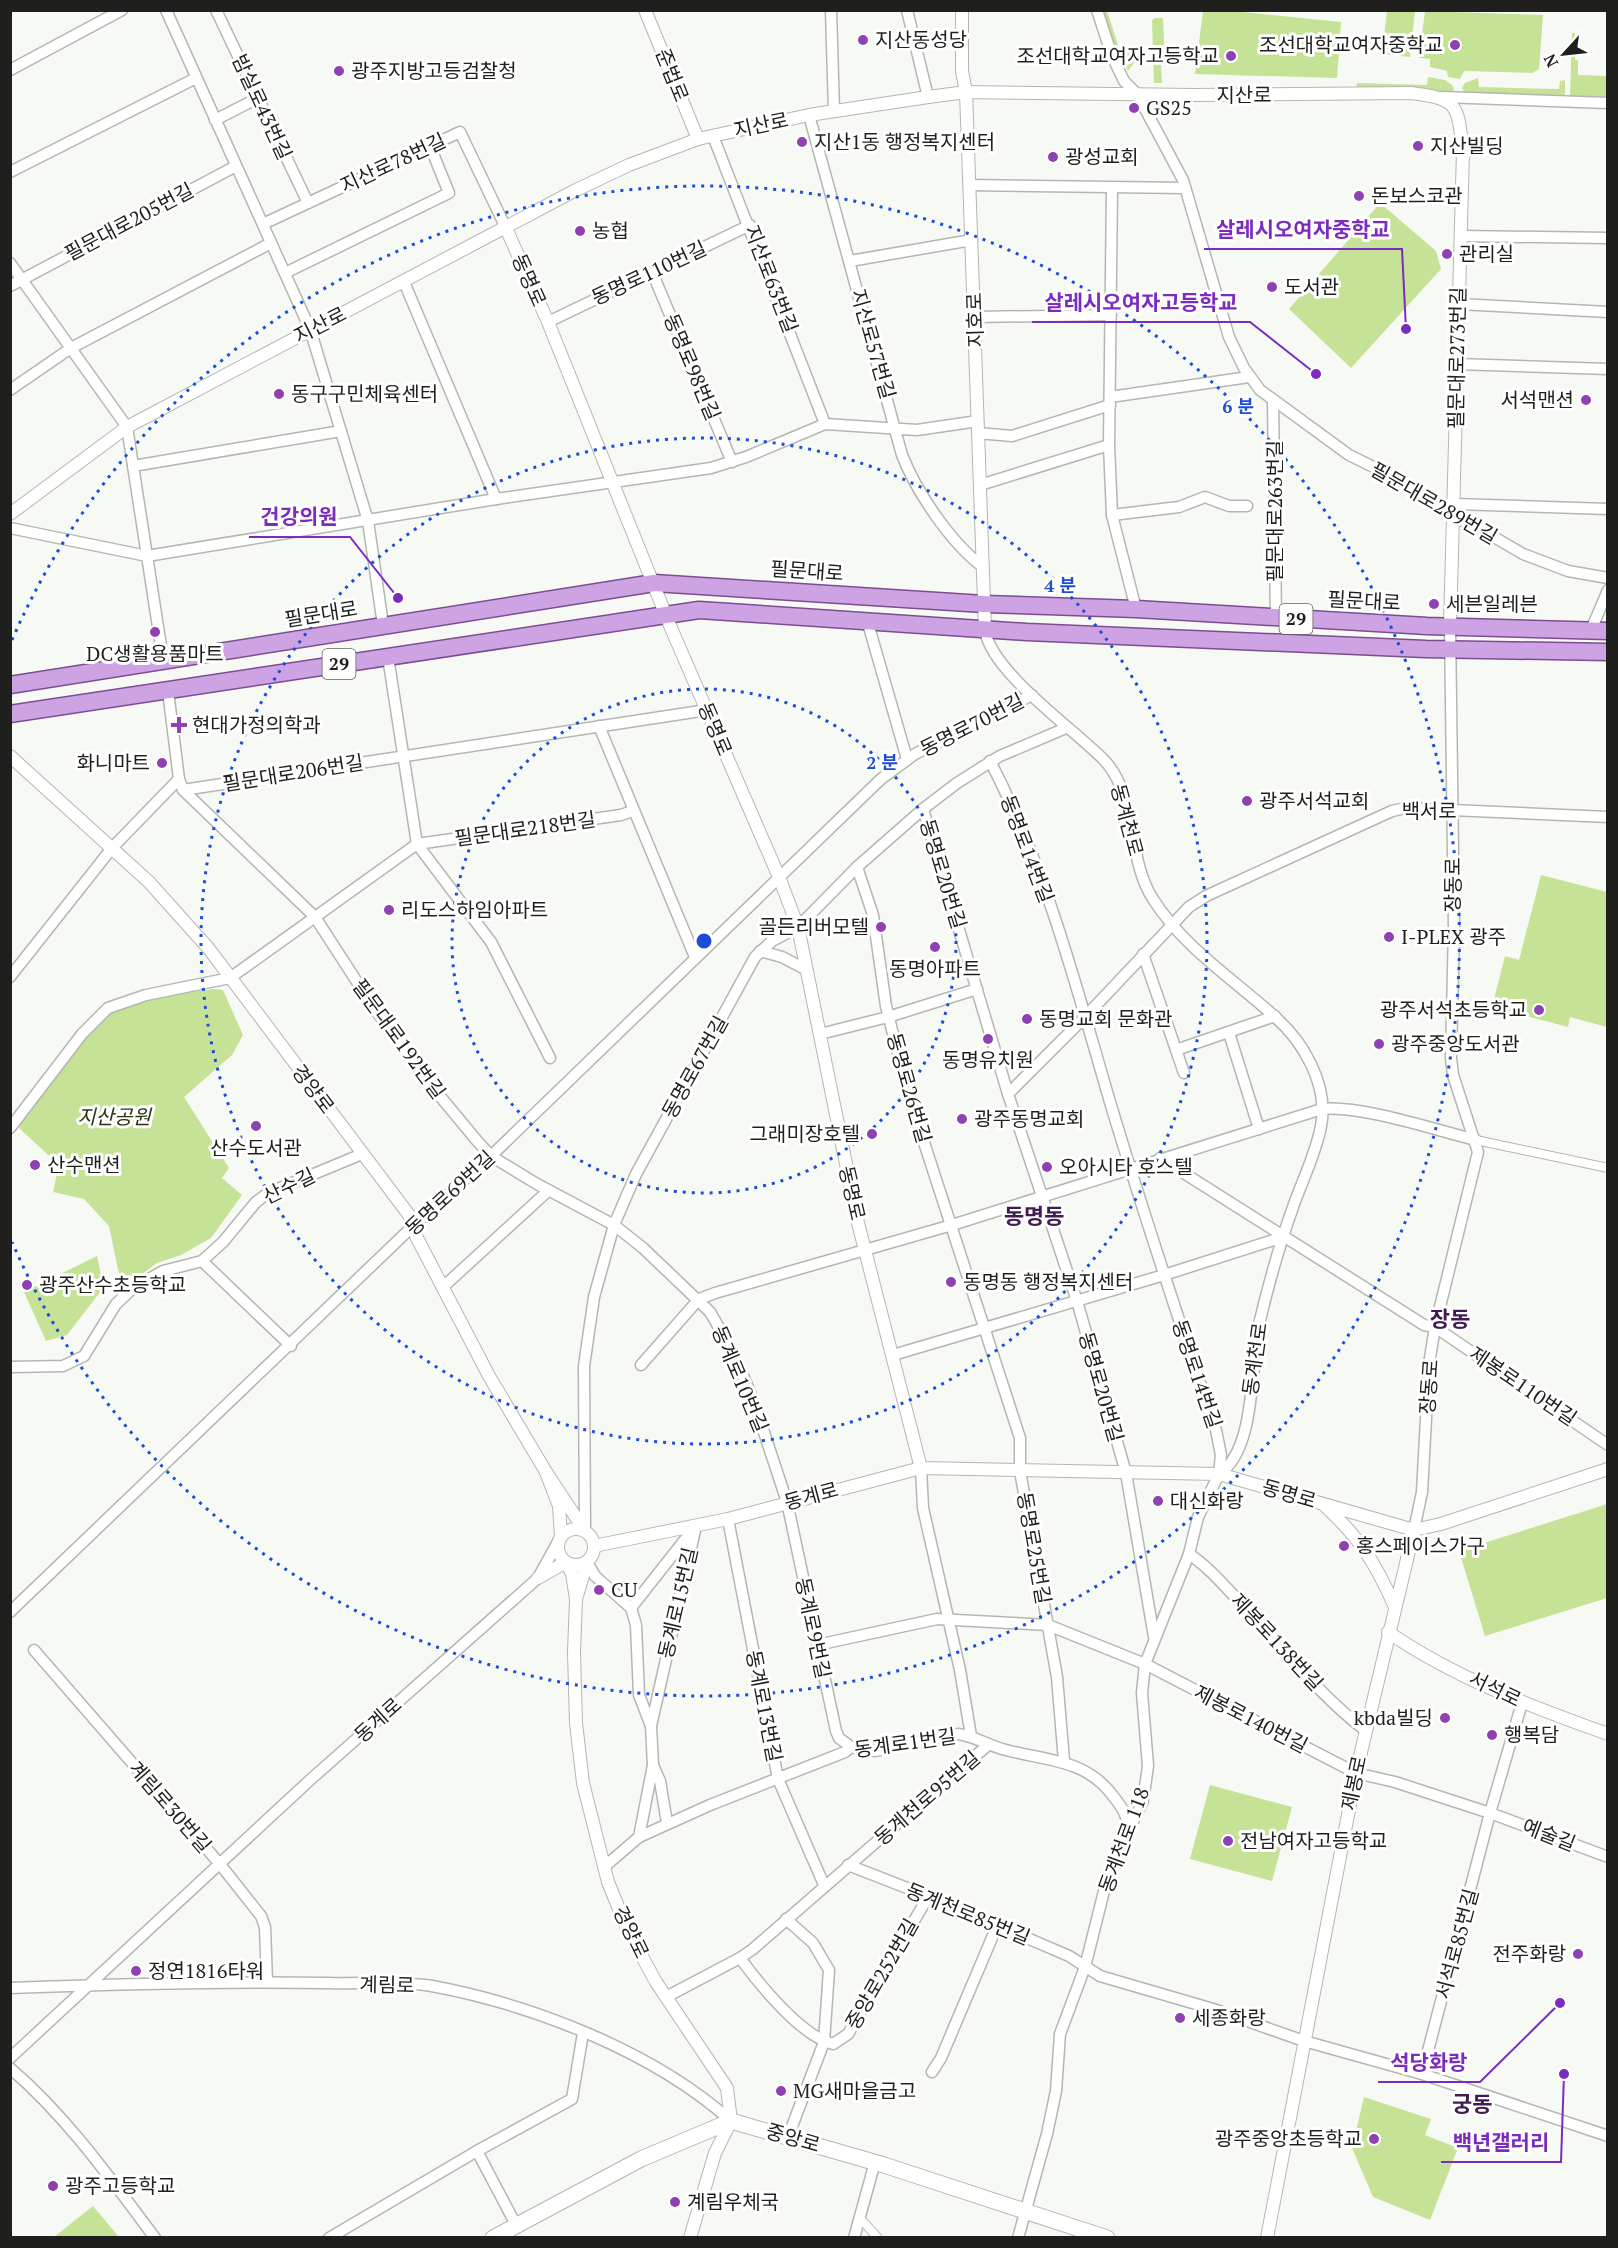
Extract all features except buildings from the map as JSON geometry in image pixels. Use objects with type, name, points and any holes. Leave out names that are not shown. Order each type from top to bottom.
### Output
[{"type":"main road","name":"필문대로","points":[[10,685],[654,583],[984,604],[1136,609],[1450,626],[1599,630]]},
{"type":"main road","name":"29","points":[[10,714],[699,610],[985,630],[1451,649],[1608,652]]},
{"type":"main road","name":"중앙로","points":[[731,2121],[875,2162],[1107,2238]]},
{"type":"main road","points":[[493,2238],[641,2159],[731,2121]]},
{"type":"street","points":[[10,70],[122,10]]},
{"type":"street","points":[[166,10],[310,329],[368,521],[383,626]]},
{"type":"street","name":"밤실로43번길","points":[[216,10],[308,203]]},
{"type":"street","name":"준법로","points":[[645,10],[698,139]]},
{"type":"street","points":[[831,10],[834,111]]},
{"type":"street","points":[[907,10],[928,96]]},
{"type":"street","name":"지호로","points":[[962,10],[962,71],[966,92],[970,185],[985,630]]},
{"type":"street","points":[[1097,10],[1112,56],[1125,81],[1137,94],[1185,188],[1229,337],[1249,376],[1273,401]]},
{"type":"street","points":[[10,172],[196,78]]},
{"type":"street","name":"지산로","points":[[10,514],[127,428],[505,226],[629,165],[698,139],[809,115],[966,92],[1411,93],[1443,97],[1608,104]]},
{"type":"street","name":"필문대로273번길","points":[[1443,97],[1458,111],[1463,151],[1450,626]]},
{"type":"street","points":[[215,120],[258,98]]},
{"type":"street","name":"지산로57번길","points":[[809,115],[897,428]]},
{"type":"street","name":"지산로78번길","points":[[263,224],[460,132],[505,226]]},
{"type":"street","name":"지산로63번길","points":[[713,136],[750,225],[825,424]]},
{"type":"street","points":[[285,273],[449,193],[430,146]]},
{"type":"street","name":"필문대로205번길","points":[[10,286],[21,278],[236,166]]},
{"type":"street","points":[[970,185],[1185,188]]},
{"type":"street","points":[[1112,188],[1109,445],[1112,515],[1136,609]]},
{"type":"street","name":"동명로110번길","points":[[548,322],[750,225]]},
{"type":"street","name":"동명로","points":[[505,226],[548,322],[667,616],[779,877],[798,927],[843,1155],[921,1468],[1219,1474],[1414,1530]]},
{"type":"street","points":[[1461,236],[1608,238]]},
{"type":"street","name":"지산로57번길","points":[[850,261],[972,240]]},
{"type":"street","points":[[10,390],[71,348],[271,243]]},
{"type":"street","points":[[10,263],[127,428],[163,659]]},
{"type":"street","name":"동명로98번길","points":[[652,272],[732,462]]},
{"type":"street","points":[[404,282],[496,499]]},
{"type":"street","points":[[1459,304],[1608,312]]},
{"type":"street","points":[[975,317],[1111,315]]},
{"type":"street","points":[[1457,364],[1608,369]]},
{"type":"street","points":[[10,528],[147,556],[496,499],[711,468],[732,462],[825,424],[917,430],[978,427],[1012,436],[1110,401],[1249,376]]},
{"type":"street","name":"필문대로289번길","points":[[1273,401],[1349,455],[1402,482],[1453,518],[1470,523],[1523,554],[1568,571],[1608,578]]},
{"type":"street","name":"필문대로263번길","points":[[1273,401],[1276,618]]},
{"type":"street","points":[[897,428],[902,455],[910,476],[962,550],[983,567]]},
{"type":"street","points":[[133,466],[341,431]]},
{"type":"street","points":[[980,485],[1109,445]]},
{"type":"street","points":[[1112,515],[1179,507],[1205,497],[1229,506],[1247,506]]},
{"type":"street","points":[[1454,504],[1608,509]]},
{"type":"street","points":[[1599,630],[1608,590]]},
{"type":"street","points":[[867,620],[907,759]]},
{"type":"street","name":"장동로","points":[[1414,1530],[1422,1492],[1430,1364],[1435,1327],[1478,1152],[1476,1140],[1458,1093],[1451,1058],[1453,811],[1450,626]]},
{"type":"street","name":"동계천로","points":[[985,630],[994,655],[1066,728],[1105,761],[1116,777],[1125,800],[1142,878],[1170,925],[1203,957],[1275,1016],[1302,1046],[1315,1075],[1322,1109],[1321,1127],[1283,1237],[1258,1330],[1247,1416],[1240,1448],[1231,1465],[1219,1474]]},
{"type":"street","points":[[388,657],[417,844],[492,942],[550,1058]]},
{"type":"street","points":[[10,977],[112,849],[181,785],[168,690]]},
{"type":"street","name":"동명로70번길","points":[[779,877],[848,809],[907,759],[1032,695]]},
{"type":"street","points":[[403,756],[706,710]]},
{"type":"street","points":[[599,726],[632,811],[695,957]]},
{"type":"street","points":[[923,809],[990,761],[1066,728]]},
{"type":"street","name":"경양로","points":[[10,756],[175,908],[403,1206],[499,1393],[546,1472],[585,1531],[592,1537],[594,1545]]},
{"type":"street","name":"필문대로206번길","points":[[181,785],[403,756]]},
{"type":"street","name":"동명로14번길","points":[[990,761],[1039,867],[1130,1168],[1218,1437],[1221,1455],[1219,1474]]},
{"type":"street","name":"필문대로192번길","points":[[181,785],[315,917],[372,1005],[424,1077],[491,1156],[548,1191]]},
{"type":"street","name":"백서로","points":[[1170,925],[1206,896],[1392,811],[1417,807],[1453,811],[1608,817]]},
{"type":"street","name":"동명로20번길","points":[[857,867],[923,809],[1008,1094],[1077,1301],[1126,1473]]},
{"type":"street","name":"필문대로218번길","points":[[417,844],[621,815],[632,811]]},
{"type":"street","points":[[10,1128],[82,1034],[108,1008],[146,995],[230,978],[417,844]]},
{"type":"street","points":[[798,927],[857,867],[873,915],[888,1017],[977,989]]},
{"type":"street","name":"동명로69번길","points":[[10,1612],[118,1506],[291,1346],[412,1227],[491,1156],[779,877]]},
{"type":"street","points":[[1008,1094],[1085,1017],[1170,925]]},
{"type":"street","name":"동명로67번길","points":[[585,1531],[584,1366],[594,1298],[614,1225],[641,1164],[760,951],[772,940],[798,927]]},
{"type":"street","points":[[760,951],[782,957],[807,970]]},
{"type":"street","points":[[1143,954],[1184,1073]]},
{"type":"street","points":[[1176,1050],[1275,1016]]},
{"type":"street","name":"동명로26번길","points":[[820,1034],[888,1017],[907,1090],[1020,1438],[1020,1471]]},
{"type":"street","points":[[1229,1033],[1259,1130]]},
{"type":"street","points":[[641,1365],[699,1299],[952,1225],[1322,1109],[1336,1108],[1357,1112],[1608,1168]]},
{"type":"street","name":"산수길","points":[[10,1367],[63,1366],[72,1363],[87,1353],[116,1304],[133,1288],[163,1270],[202,1261],[223,1242],[256,1202],[268,1193],[362,1154]]},
{"type":"street","points":[[1160,1158],[1266,1223],[1283,1237]]},
{"type":"street","points":[[443,1287],[548,1191],[614,1225]]},
{"type":"street","name":"동계로10번길","points":[[614,1225],[699,1299],[717,1322],[734,1354],[754,1402],[787,1502]]},
{"type":"street","points":[[893,1355],[1164,1275],[1283,1237]]},
{"type":"street","name":"제봉로110번길","points":[[1283,1237],[1424,1325],[1435,1327],[1608,1445]]},
{"type":"street","points":[[202,1261],[291,1346]]},
{"type":"street","name":"동계로","points":[[594,1545],[728,1519],[921,1468]]},
{"type":"street","name":"동계로1번길","points":[[921,1468],[923,1508],[971,1736]]},
{"type":"street","points":[[1414,1530],[1441,1524],[1608,1469]]},
{"type":"street","name":"동명로25번길","points":[[1020,1471],[1057,1677],[1064,1761]]},
{"type":"street","name":"경양로","points":[[546,1472],[560,1512],[560,1555],[572,1574],[576,1599],[574,1652],[576,1723],[583,1783],[604,1867],[628,1931],[666,1997],[727,2088],[731,2121]]},
{"type":"street","points":[[1126,1473],[1154,1638]]},
{"type":"street","name":"동계천로 118","points":[[1023,2210],[1047,2134],[1054,2100],[1060,2034],[1085,1967],[1109,1870],[1143,1801],[1147,1776],[1142,1693],[1145,1664],[1189,1554],[1198,1517],[1219,1474]]},
{"type":"street","name":"동계로9번길","points":[[787,1502],[836,1731],[839,1738],[851,1747]]},
{"type":"street","points":[[1321,1503],[1349,1528],[1367,1551],[1394,1605]]},
{"type":"street","name":"동계로13번길","points":[[728,1519],[778,1779],[824,1885]]},
{"type":"street","name":"동계로15번길","points":[[651,1726],[639,1695],[636,1625],[631,1608],[696,1526]]},
{"type":"street","name":"동계로15번길","points":[[667,1823],[660,1780],[653,1765],[651,1726],[696,1526]]},
{"type":"street","points":[[560,1539],[574,1529],[585,1531]]},
{"type":"street","name":"제봉로","points":[[1267,2238],[1356,1773],[1394,1605],[1414,1530]]},
{"type":"street","name":"동계로","points":[[10,2058],[219,1863],[538,1578],[560,1539]]},
{"type":"street","points":[[576,1599],[587,1562],[594,1553],[594,1545]]},
{"type":"street","name":"제봉로138번길","points":[[1189,1554],[1202,1563],[1337,1707],[1365,1730]]},
{"type":"street","points":[[538,1578],[566,1562],[577,1565],[587,1562]]},
{"type":"street","points":[[587,1562],[595,1576],[631,1608]]},
{"type":"street","points":[[817,1645],[948,1619]]},
{"type":"street","name":"동명로25번길","points":[[948,1619],[1048,1625],[1145,1664]]},
{"type":"street","name":"서석로","points":[[1388,1632],[1429,1657],[1522,1703],[1608,1734]]},
{"type":"street","name":"계림로30번길","points":[[34,1650],[219,1863],[263,1920],[267,1982]]},
{"type":"street","name":"제봉로140번길","points":[[1145,1664],[1356,1773]]},
{"type":"street","name":"서석로85번길","points":[[1422,2074],[1490,1813],[1522,1703]]},
{"type":"street","name":"동계로1번길","points":[[604,1867],[639,1837],[667,1823],[851,1747],[875,1751],[944,1736],[971,1736],[988,1745]]},
{"type":"street","name":"동계천로95번길","points":[[666,1997],[740,1958],[988,1745],[1064,1761],[1089,1772],[1104,1783],[1126,1814],[1129,1829]]},
{"type":"street","points":[[639,1837],[653,1765]]},
{"type":"street","points":[[1356,1773],[1395,1782],[1490,1813]]},
{"type":"street","name":"예술길","points":[[1490,1813],[1608,1857]]},
{"type":"street","name":"동계천로85번길","points":[[848,1865],[1069,1956],[1100,1976],[1214,2009],[1304,2041],[1422,2074],[1608,2136]]},
{"type":"street","name":"중앙로252번길","points":[[788,2137],[824,2042],[833,2044],[848,2034],[928,1897]]},
{"type":"street","points":[[786,1918],[813,1943],[829,1970],[824,2042]]},
{"type":"street","points":[[932,2072],[997,1926]]},
{"type":"street","points":[[740,1958],[769,1996],[824,2042]]},
{"type":"street","name":"계림로","points":[[10,1988],[267,1982],[431,1986],[537,2014],[583,2033],[652,2065],[706,2098],[731,2121]]},
{"type":"street","points":[[329,2238],[477,2151],[572,2099],[583,2033]]},
{"type":"street","points":[[10,2068],[38,2093],[84,2144],[155,2238]]},
{"type":"street","points":[[690,2238],[715,2153],[731,2121]]},
{"type":"street","points":[[477,2151],[516,2225]]},
{"type":"street","points":[[854,2238],[875,2162]]},
{"type":"street","points":[[1017,2238],[1023,2210]]},
{"type":"street","points":[[860,2218],[878,2238]]},
{"type":"green space","points":[[1103,11],[1107,11],[1121,54],[1130,51],[1134,63],[1128,71],[1111,42]]},
{"type":"green space","points":[[1203,11],[1234,11],[1341,22],[1337,78],[1195,74]]},
{"type":"green space","points":[[1387,11],[1415,11],[1410,57],[1382,54]]},
{"type":"green space","points":[[1425,11],[1543,15],[1539,69],[1532,73],[1464,71],[1460,79],[1448,77],[1447,71],[1430,67],[1430,59],[1419,58]]},
{"type":"green space","points":[[1163,18],[1165,60],[1161,62],[1162,83],[1154,83],[1152,20]]},
{"type":"green space","points":[[1572,33],[1575,33],[1575,60],[1578,60],[1578,75],[1607,76],[1607,98],[1570,97]]},
{"type":"green space","points":[[1428,77],[1445,80],[1453,86],[1454,90],[1450,93],[1356,91],[1357,83],[1427,85]]},
{"type":"green space","points":[[1478,78],[1479,87],[1559,89],[1560,81],[1565,80],[1565,97],[1465,93],[1462,88],[1465,83]]},
{"type":"green space","points":[[1380,203],[1436,251],[1441,269],[1351,368],[1289,309]]},
{"type":"green space","points":[[1541,875],[1607,892],[1607,1027],[1570,1017],[1568,1027],[1492,1007],[1505,956],[1519,960]]},
{"type":"green space","name":"지산공원","points":[[213,989],[223,990],[243,1035],[232,1055],[184,1097],[229,1168],[222,1178],[242,1195],[211,1238],[181,1255],[157,1263],[134,1280],[120,1279],[109,1226],[84,1199],[53,1192],[59,1165],[19,1128],[39,1095],[68,1056],[84,1038],[116,1010],[151,998]]},
{"type":"green space","points":[[97,1256],[104,1287],[67,1335],[46,1341],[24,1292]]},
{"type":"green space","points":[[1607,1504],[1607,1598],[1485,1636],[1459,1551]]},
{"type":"green space","points":[[1210,1785],[1292,1807],[1272,1881],[1190,1859]]},
{"type":"green space","points":[[1364,2097],[1431,2119],[1425,2135],[1458,2148],[1430,2220],[1373,2197],[1352,2148]]},
{"type":"green space","points":[[93,2206],[119,2237],[54,2237]]},
{"type":"place","name":"지산동성당","points":[[863,40]]},
{"type":"place","name":"조선대학교여자중학교","points":[[1455,45]]},
{"type":"place","name":"조선대학교여자고등학교","points":[[1231,56]]},
{"type":"place","name":"광주지방고등검찰청","points":[[339,71]]},
{"type":"place","name":"GS25","points":[[1134,108]]},
{"type":"place","name":"지산1동 행정복지센터","points":[[802,142]]},
{"type":"place","name":"지산빌딩","points":[[1418,146]]},
{"type":"place","name":"광성교회","points":[[1053,157]]},
{"type":"place","name":"돈보스코관","points":[[1359,196]]},
{"type":"place","name":"농협","points":[[580,231]]},
{"type":"place","name":"관리실","points":[[1447,254]]},
{"type":"place","name":"도서관","points":[[1272,287]]},
{"type":"place","name":"살레시오여자중학교","points":[[1406,329]]},
{"type":"place","name":"살레시오여자고등학교","points":[[1316,374]]},
{"type":"place","name":"동구구민체육센터","points":[[279,394]]},
{"type":"place","name":"서석맨션","points":[[1586,400]]},
{"type":"place","name":"건강의원","points":[[398,598]]},
{"type":"place","name":"세븐일레븐","points":[[1434,604]]},
{"type":"place","name":"DC생활용품마트","points":[[155,632]]},
{"type":"place","name":"현대가정의학과","points":[[179,725]]},
{"type":"place","name":"화니마트","points":[[162,763]]},
{"type":"place","name":"광주서석교회","points":[[1247,801]]},
{"type":"place","name":"리도스하임아파트","points":[[389,910]]},
{"type":"place","name":"골든리버모텔","points":[[881,927]]},
{"type":"place","name":"I-PLEX 광주","points":[[1389,937]]},
{"type":"place","name":"동명아파트","points":[[935,947]]},
{"type":"place","name":"광주서석초등학교","points":[[1539,1010]]},
{"type":"place","name":"동명교회 문화관","points":[[1027,1019]]},
{"type":"place","name":"동명유치원","points":[[988,1039]]},
{"type":"place","name":"광주중앙도서관","points":[[1379,1044]]},
{"type":"place","name":"광주동명교회","points":[[962,1119]]},
{"type":"place","name":"산수도서관","points":[[256,1126]]},
{"type":"place","name":"그래미장호텔","points":[[872,1134]]},
{"type":"place","name":"산수맨션","points":[[35,1165]]},
{"type":"place","name":"오아시타 호스텔","points":[[1047,1167]]},
{"type":"place","name":"동명동 행정복지센터","points":[[951,1282]]},
{"type":"place","name":"광주산수초등학교","points":[[27,1285]]},
{"type":"place","name":"대신화랑","points":[[1158,1501]]},
{"type":"place","name":"홍스페이스가구","points":[[1344,1546]]},
{"type":"place","name":"CU","points":[[599,1590]]},
{"type":"place","name":"kbda빌딩","points":[[1445,1718]]},
{"type":"place","name":"행복담","points":[[1492,1735]]},
{"type":"place","name":"전남여자고등학교","points":[[1228,1841]]},
{"type":"place","name":"전주화랑","points":[[1578,1954]]},
{"type":"place","name":"정연1816타워","points":[[136,1971]]},
{"type":"place","name":"석당화랑","points":[[1560,2003]]},
{"type":"place","name":"세종화랑","points":[[1180,2018]]},
{"type":"place","name":"백년갤러리","points":[[1564,2074]]},
{"type":"place","name":"MG새마을금고","points":[[781,2091]]},
{"type":"place","name":"광주중앙초등학교","points":[[1374,2139]]},
{"type":"place","name":"광주고등학교","points":[[53,2186]]},
{"type":"place","name":"계림우체국","points":[[675,2202]]},
{"type":"district","name":"동명동","points":[[1034,1216]]},
{"type":"district","name":"장동","points":[[1450,1319]]},
{"type":"district","name":"궁동","points":[[1472,2104]]}]
